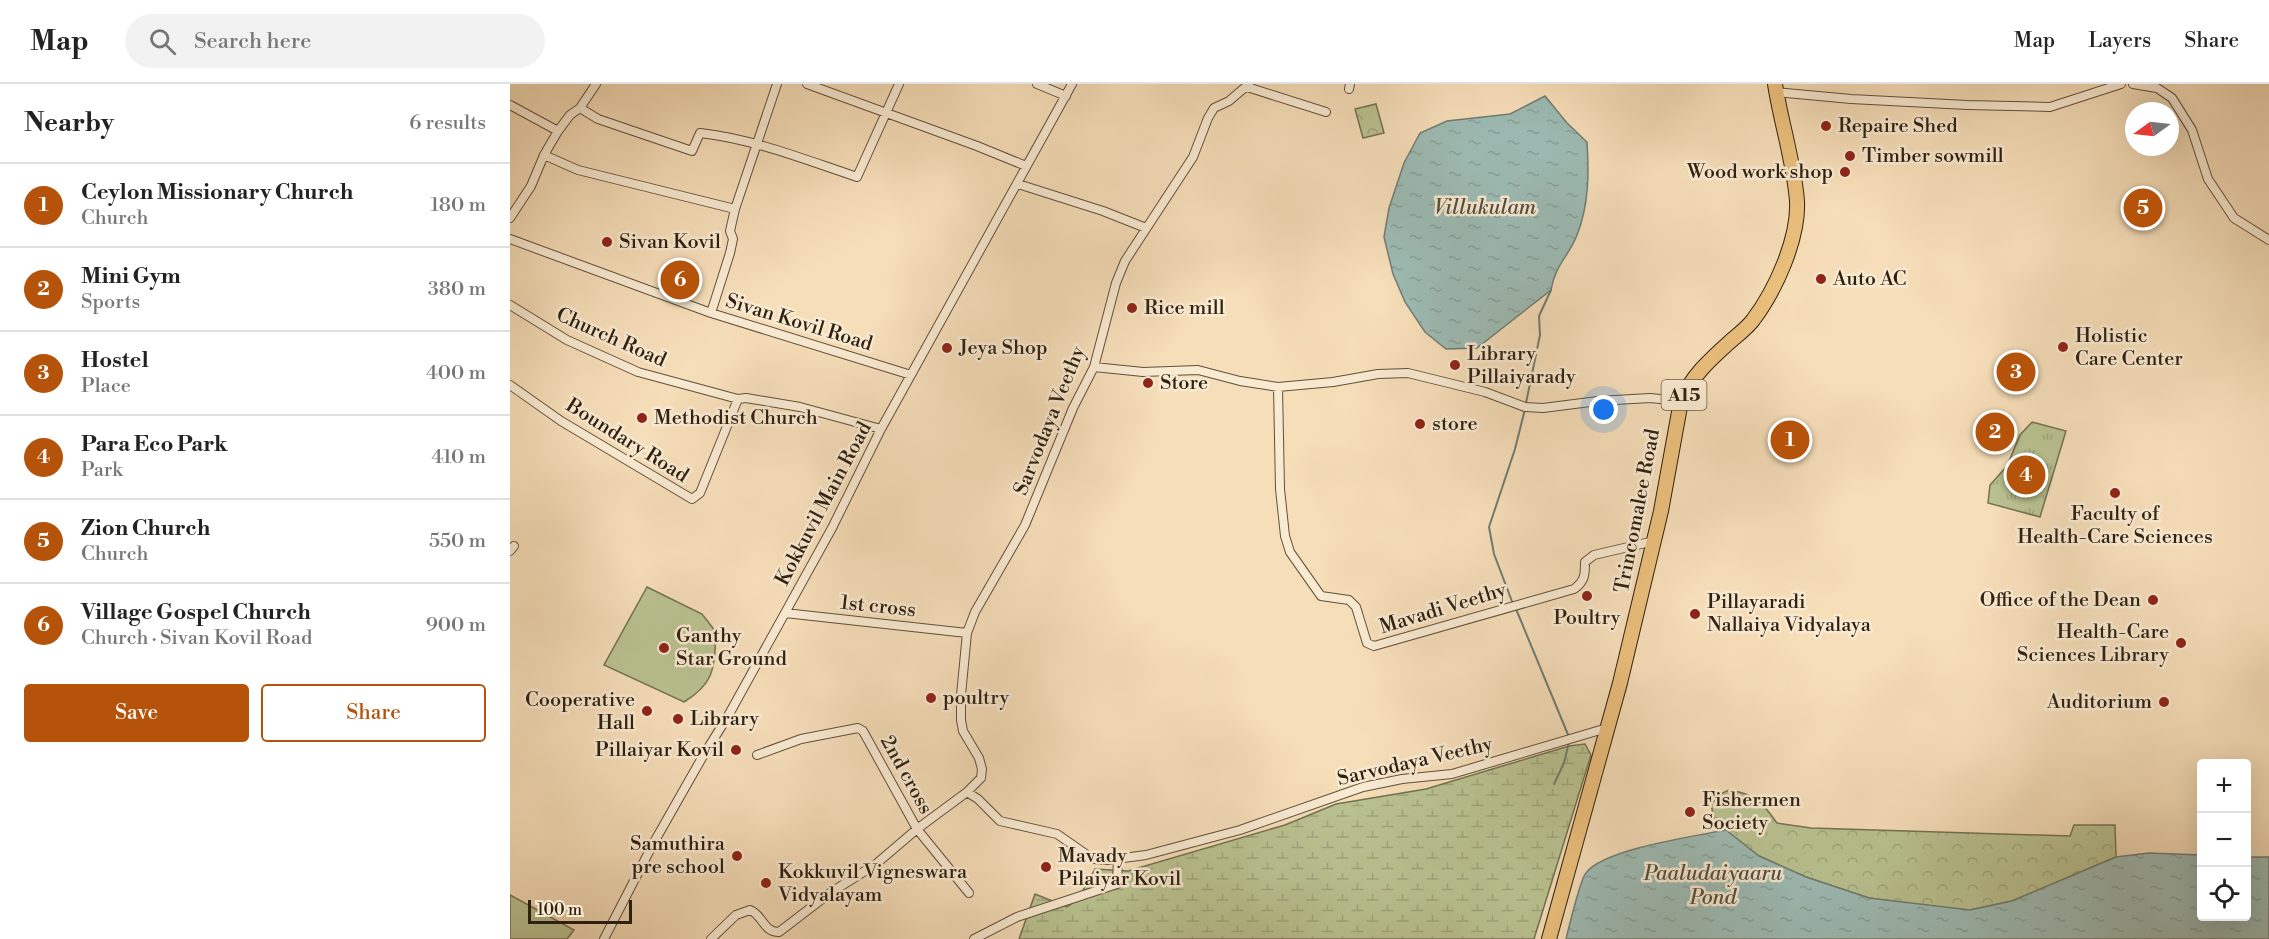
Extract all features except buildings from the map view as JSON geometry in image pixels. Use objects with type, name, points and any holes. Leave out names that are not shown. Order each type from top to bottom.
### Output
[{"type":"highway","name":"Trincomalee Road","points":[[1549,939],[1620,683],[1654,541],[1681,401],[1688,385],[1704,366],[1752,321],[1781,273],[1793,234],[1797,204],[1793,171],[1776,88]]},
{"type":"street","points":[[510,218],[531,186],[544,155],[558,131],[570,115],[580,108],[596,84]]},
{"type":"street","points":[[711,313],[730,253],[733,239],[730,231],[735,209],[777,84]]},
{"type":"street","points":[[807,84],[1026,166]]},
{"type":"street","points":[[580,108],[598,120],[692,151],[700,133],[756,145],[857,177],[898,84]]},
{"type":"street","points":[[1037,84],[1066,96]]},
{"type":"street","name":"Kokkuvil Main Road","points":[[604,939],[653,844],[832,528],[881,429],[1072,84]]},
{"type":"street","points":[[1776,88],[1956,105],[2050,107],[2121,84]]},
{"type":"street","points":[[2133,84],[2157,88],[2172,98],[2192,130],[2208,179],[2234,218],[2269,240]]},
{"type":"street","points":[[1248,86],[1326,112]]},
{"type":"street","name":"Sarvodaya Veethy","points":[[711,939],[736,915],[750,910],[756,912],[766,928],[779,932],[830,893],[876,864],[917,829],[967,792],[981,778],[980,758],[963,731],[961,720],[967,633],[975,612],[1025,525],[1073,408],[1094,366],[1116,283],[1125,261],[1193,157],[1214,108],[1229,101],[1248,86]]},
{"type":"street","points":[[510,105],[558,131]]},
{"type":"street","points":[[544,155],[578,170],[735,209]]},
{"type":"street","points":[[1018,184],[1103,211],[1146,228]]},
{"type":"street","name":"Sivan Kovil Road","points":[[510,239],[711,313],[911,375]]},
{"type":"street","name":"Church Road","points":[[510,305],[567,340],[639,372],[738,399]]},
{"type":"street","points":[[1094,366],[1143,372],[1198,370],[1240,381],[1278,387],[1333,382],[1378,374],[1408,373],[1485,392],[1525,407],[1543,408],[1598,401],[1650,398],[1681,401]]},
{"type":"street","name":"Boundary Road","points":[[510,385],[569,426],[692,499],[700,493],[738,399]]},
{"type":"street","name":"Mavadi Veethy","points":[[1278,387],[1280,489],[1285,536],[1290,552],[1321,596],[1349,600],[1356,607],[1366,643],[1374,646],[1574,588],[1581,584],[1585,575],[1585,562],[1594,555],[1654,541]]},
{"type":"street","points":[[738,399],[746,398],[800,407],[881,429]]},
{"type":"street","name":"1st cross","points":[[785,613],[967,633]]},
{"type":"street","name":"2nd cross","points":[[757,755],[801,739],[858,728],[863,731],[917,829],[969,893]]},
{"type":"street","name":"Sarvodaya Veethy","points":[[967,792],[1000,820],[1057,834],[1093,859],[1118,859],[1146,855],[1240,830],[1363,787],[1402,779],[1452,774],[1607,728]]},
{"type":"street","points":[[974,939],[1017,917],[1117,884],[1118,859]]},
{"type":"green space","points":[[1376,104],[1384,133],[1363,138],[1355,109]]},
{"type":"green space","points":[[2032,422],[2066,431],[2040,517],[1988,503],[1990,485],[2007,466],[2020,435]]},
{"type":"green space","name":"Ganthy Star Ground","points":[[647,587],[702,614],[716,632],[715,655],[708,680],[702,688],[684,702],[604,665]]},
{"type":"green space","points":[[1585,744],[1591,755],[1534,939],[1019,939],[1035,894],[1067,907],[1078,899],[1095,869],[1128,871],[1285,825],[1336,804],[1426,789],[1569,746]]},
{"type":"green space","points":[[1729,790],[1758,800],[1777,823],[1811,828],[2070,836],[2074,825],[2115,825],[2116,857],[2012,901],[1970,910],[1869,898],[1806,877],[1759,856],[1715,822],[1711,805],[1720,794]]},
{"type":"green space","points":[[510,895],[574,930],[567,939],[510,939]]},
{"type":"water","name":"Villukulam","points":[[1545,96],[1567,123],[1587,142],[1587,189],[1584,212],[1577,235],[1559,267],[1551,290],[1477,348],[1446,349],[1425,332],[1405,302],[1393,274],[1384,237],[1389,208],[1404,163],[1420,133],[1447,121],[1510,114]]},
{"type":"water","name":"Paaludaiyaaru Pond","points":[[1726,830],[1759,856],[1806,877],[1869,898],[1970,910],[2012,901],[2116,857],[2149,853],[2197,855],[2197,921],[2251,921],[2251,857],[2269,857],[2269,939],[1566,939],[1586,873],[1611,857],[1673,840]]},
{"type":"waterway","points":[[1526,403],[1540,335],[1539,316],[1551,290]]},
{"type":"waterway","points":[[1513,604],[1494,554],[1489,527],[1515,449],[1525,409]]},
{"type":"waterway","points":[[1516,609],[1569,737]]},
{"type":"waterway","points":[[1554,784],[1564,763],[1569,742]]},
{"type":"place","name":"Repaire Shed","points":[[1826,126]]},
{"type":"place","name":"Timber sowmill","points":[[1850,156]]},
{"type":"place","name":"Wood work shop","points":[[1845,172]]},
{"type":"place","name":"Zion Church","points":[[2143,208]]},
{"type":"place","name":"Sivan Kovil","points":[[607,242]]},
{"type":"place","name":"Auto AC","points":[[1821,279]]},
{"type":"place","name":"Village Gospel Church","points":[[680,280]]},
{"type":"place","name":"Rice mill","points":[[1132,308]]},
{"type":"place","name":"Holistic Care Center","points":[[2063,347]]},
{"type":"place","name":"Jeya Shop","points":[[947,348]]},
{"type":"place","name":"Library Pillaiyarady","points":[[1455,365]]},
{"type":"place","name":"Hostel","points":[[2016,372]]},
{"type":"place","name":"Store","points":[[1148,383]]},
{"type":"place","name":"Methodist Church","points":[[642,418]]},
{"type":"place","name":"store","points":[[1420,424]]},
{"type":"place","name":"Mini Gym","points":[[1995,432]]},
{"type":"place","name":"Ceylon Missionary Church","points":[[1790,440]]},
{"type":"place","name":"Para Eco Park","points":[[2026,475]]},
{"type":"place","name":"Faculty of Health-Care Sciences","points":[[2115,493]]},
{"type":"place","name":"Poultry","points":[[1587,596]]},
{"type":"place","name":"Office of the Dean","points":[[2153,600]]},
{"type":"place","name":"Pillayaradi Nallaiya Vidyalaya","points":[[1695,614]]},
{"type":"place","name":"Health-Care Sciences Library","points":[[2181,643]]},
{"type":"place","name":"Ganthy Star Ground","points":[[664,648]]},
{"type":"place","name":"poultry","points":[[931,698]]},
{"type":"place","name":"Auditorium","points":[[2164,702]]},
{"type":"place","name":"Cooperative Hall","points":[[647,711]]},
{"type":"place","name":"Library","points":[[678,719]]},
{"type":"place","name":"Pillaiyar Kovil","points":[[736,750]]},
{"type":"place","name":"Fishermen Society","points":[[1690,812]]},
{"type":"place","name":"Samuthira pre school","points":[[737,856]]},
{"type":"place","name":"Mavady Pilaiyar Kovil","points":[[1046,867]]},
{"type":"place","name":"Kokkuvil Vigneswara Vidyalayam","points":[[766,883]]}]
